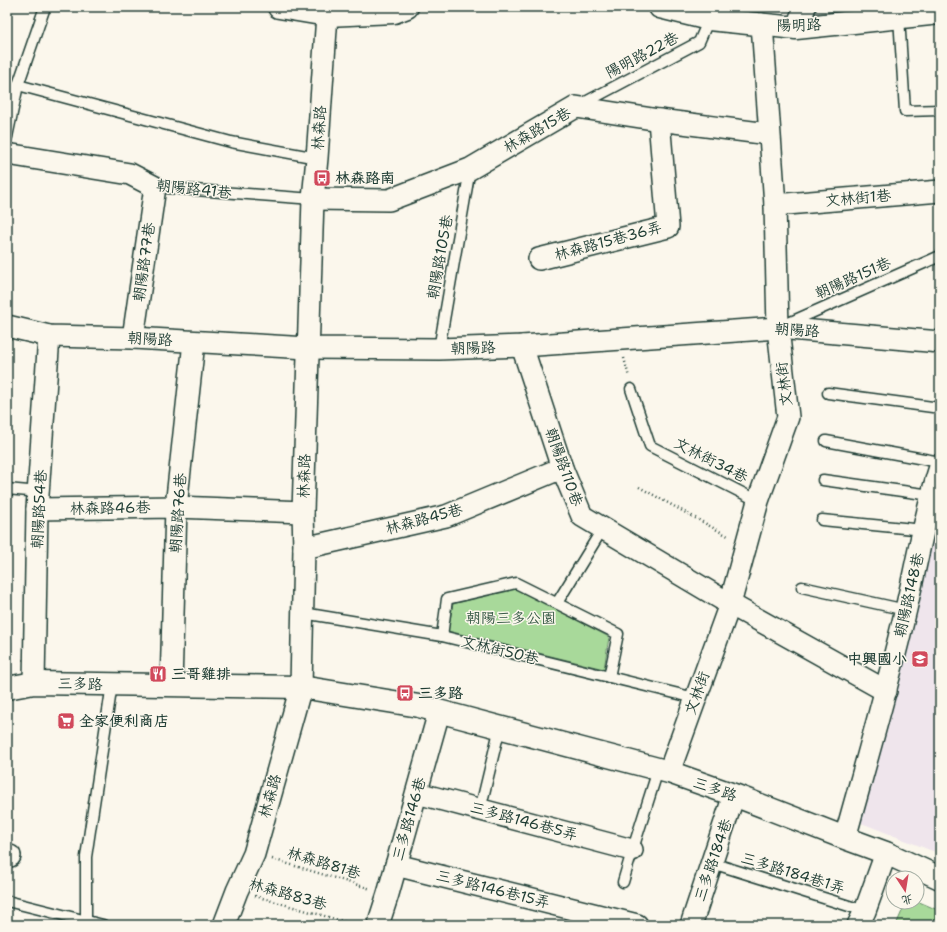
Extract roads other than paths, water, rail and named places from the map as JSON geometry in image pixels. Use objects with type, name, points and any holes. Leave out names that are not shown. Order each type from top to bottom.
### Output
[{"type":"street","points":[[279,7],[331,11],[394,12],[407,7]]},
{"type":"street","name":"陽明路","points":[[660,7],[710,19],[796,28],[940,13]]},
{"type":"street","points":[[796,28],[805,7]]},
{"type":"street","name":"林森路","points":[[224,925],[237,891],[254,854],[301,687],[304,548],[303,512],[313,200],[331,11]]},
{"type":"street","name":"文林街","points":[[663,771],[696,698],[730,604],[758,501],[788,417],[778,328],[775,205],[762,24]]},
{"type":"street","name":"林森路15巷","points":[[313,200],[389,200],[470,169],[576,107],[659,120],[769,134]]},
{"type":"street","name":"林森路15巷36弄","points":[[539,259],[668,227],[659,120]]},
{"type":"street","name":"朝陽路41巷","points":[[7,154],[130,174],[155,187]]},
{"type":"street","name":"朝陽路77巷","points":[[133,338],[155,187]]},
{"type":"street","name":"文林街1巷","points":[[775,205],[940,191]]},
{"type":"street","name":"朝陽路","points":[[7,326],[49,336],[133,338],[308,348],[440,349],[522,346],[778,328],[940,342]]},
{"type":"street","name":"朝陽路54巷","points":[[34,683],[38,501],[49,336]]},
{"type":"street","name":"朝陽路76巷","points":[[171,685],[176,507],[194,342]]},
{"type":"street","name":"朝陽路110巷","points":[[522,346],[562,468],[582,516],[730,604]]},
{"type":"street","name":"朝陽路148巷","points":[[845,838],[886,691],[906,610],[931,495],[940,467]]},
{"type":"street","name":"林森路45巷","points":[[304,548],[446,516],[562,468]]},
{"type":"street","name":"林森路46巷","points":[[38,501],[303,512]]},
{"type":"street","points":[[730,604],[886,691]]},
{"type":"street","name":"三多路","points":[[7,688],[34,683],[301,687],[419,706],[663,771],[734,795],[886,853],[940,878]]},
{"type":"street","name":"三多路146巷","points":[[378,925],[439,712]]},
{"type":"street","name":"三多路146巷5弄","points":[[416,793],[632,850]]},
{"type":"street","name":"三多路184巷","points":[[690,925],[734,795]]},
{"type":"street","points":[[861,918],[886,853]]},
{"type":"street","name":"三多路146巷15弄","points":[[396,865],[637,925]]},
{"type":"lane","points":[[7,137],[11,103],[45,7]]},
{"type":"lane","points":[[899,17],[905,111],[940,110]]},
{"type":"lane","name":"陽明路22巷","points":[[576,107],[699,42],[710,19]]},
{"type":"lane","points":[[18,85],[231,142],[317,158]]},
{"type":"lane","name":"朝陽路105巷","points":[[440,349],[470,169]]},
{"type":"lane","name":"朝陽路41巷","points":[[155,187],[313,200]]},
{"type":"lane","name":"朝陽路151巷","points":[[778,328],[940,256]]},
{"type":"lane","name":"文林街34巷","points":[[632,389],[650,446],[758,501]]},
{"type":"lane","points":[[828,393],[940,408]]},
{"type":"lane","points":[[826,441],[940,462]]},
{"type":"lane","points":[[823,480],[931,495]]},
{"type":"lane","points":[[7,489],[38,501]]},
{"type":"lane","points":[[822,520],[924,530]]},
{"type":"lane","points":[[557,604],[603,528]]},
{"type":"lane","points":[[442,636],[447,599],[516,583],[618,634],[609,677]]},
{"type":"lane","points":[[802,587],[906,610]]},
{"type":"lane","name":"文林街50巷","points":[[302,613],[442,636],[696,698]]},
{"type":"lane","points":[[86,923],[86,857],[112,684]]},
{"type":"lane","points":[[480,810],[500,727]]},
{"type":"lane","points":[[623,882],[632,850],[663,771]]},
{"type":"lane","name":"三多路184巷1弄","points":[[712,863],[861,918]]},
{"type":"lane","points":[[7,901],[86,923],[103,925]]},
{"type":"place","name":"林森路南","points":[[322,178]]},
{"type":"place","name":"中興國小","points":[[920,659]]},
{"type":"place","name":"三哥雞排","points":[[158,674]]},
{"type":"place","name":"三多路","points":[[405,693]]},
{"type":"place","name":"全家便利商店","points":[[66,721]]},
{"type":"park label","name":"朝陽三多公園","points":[[511,618]]}]
